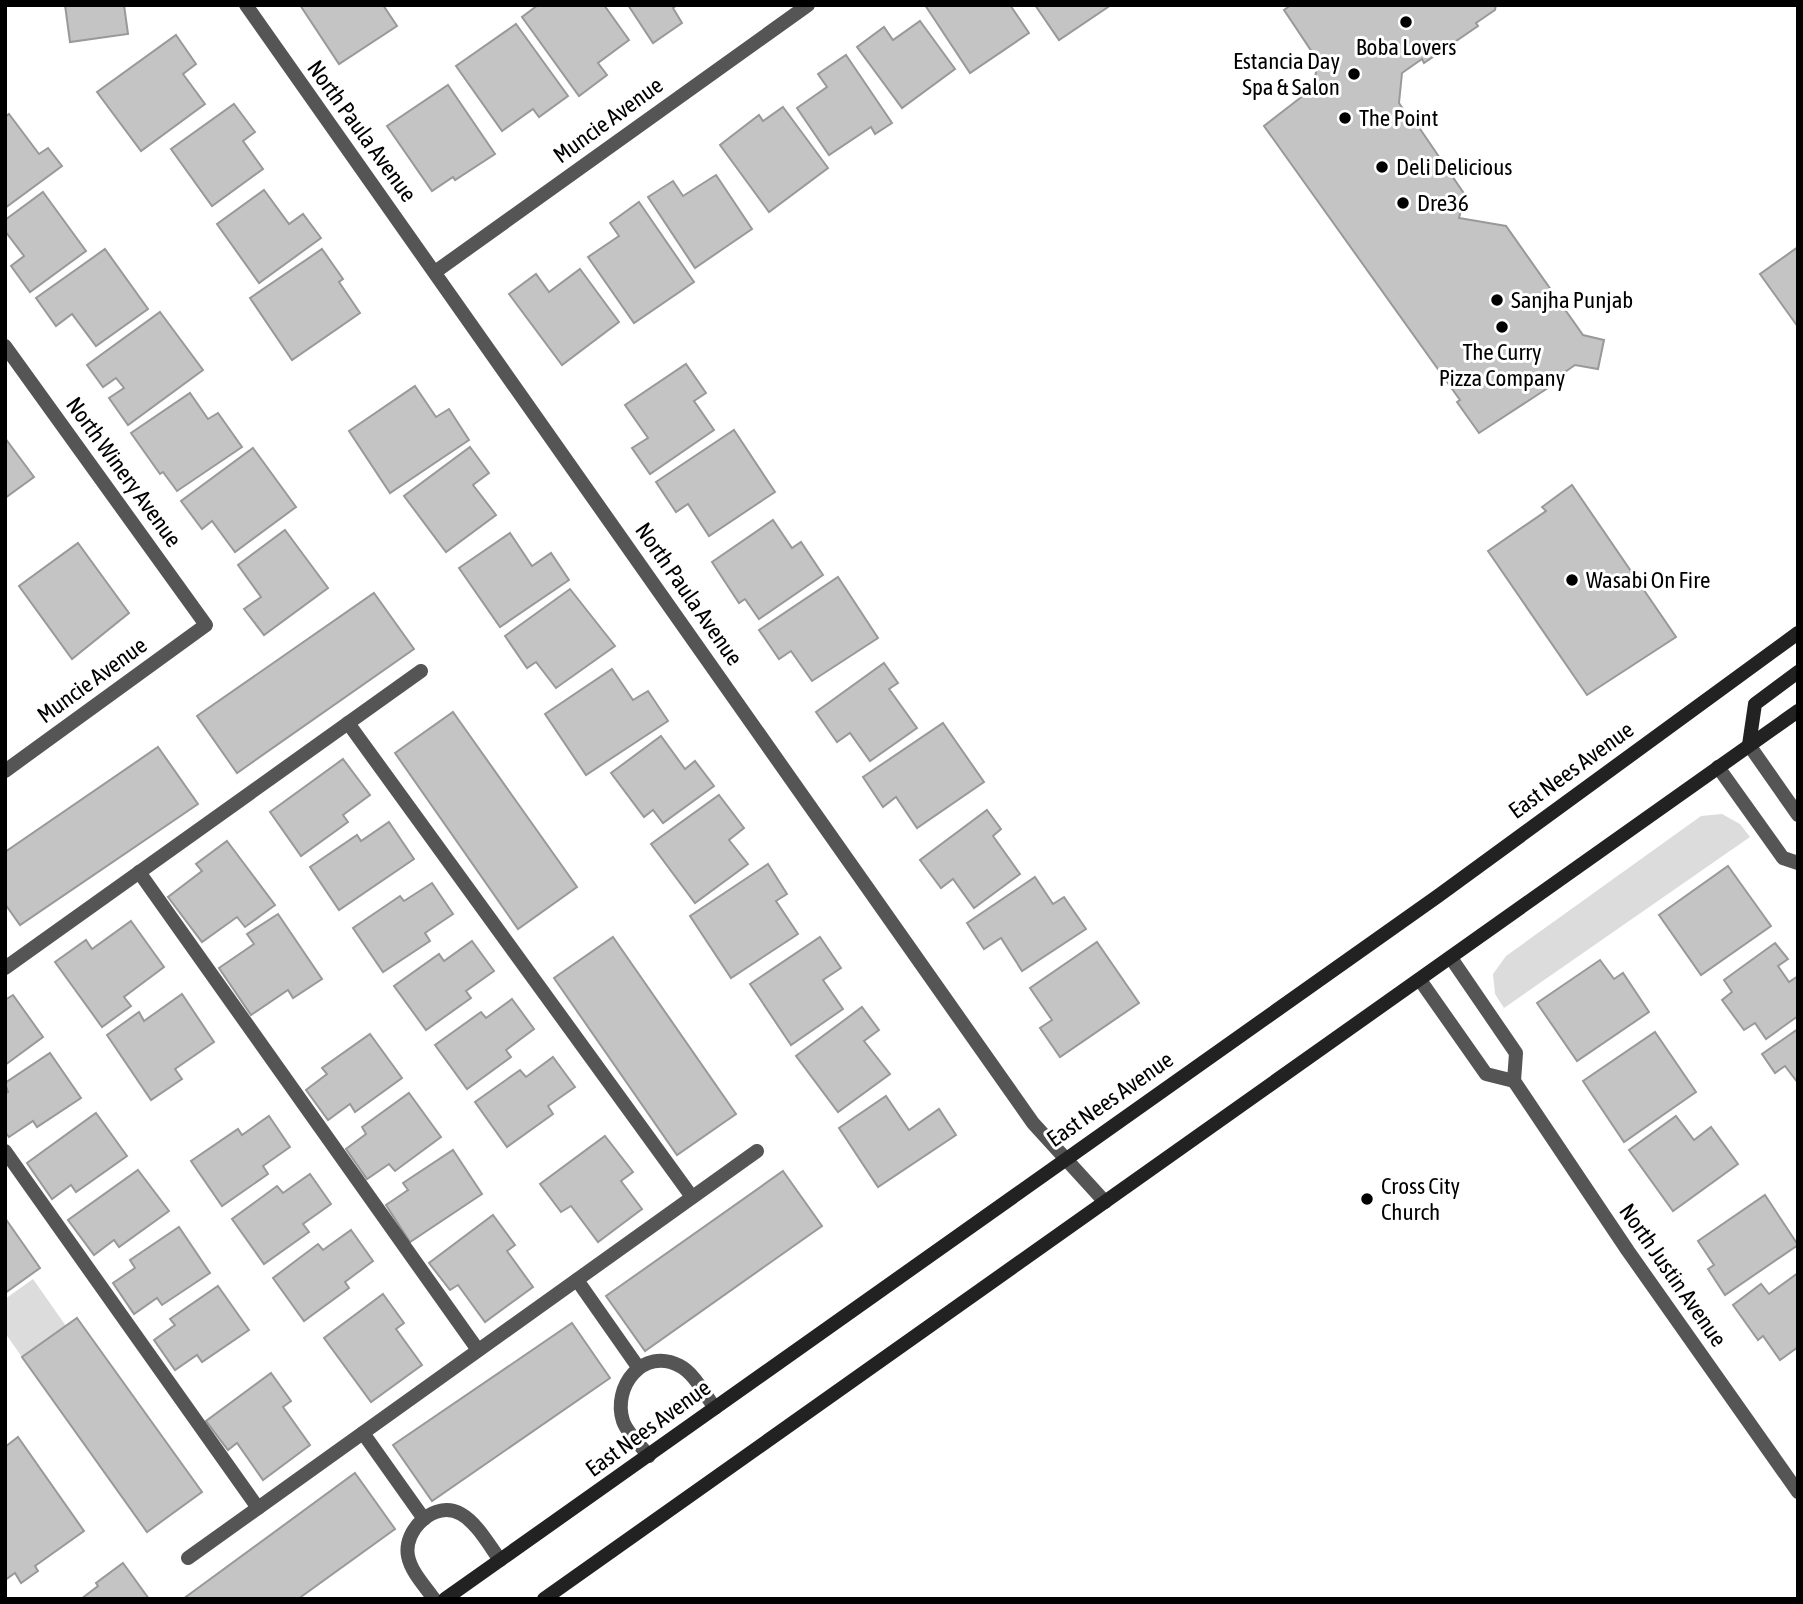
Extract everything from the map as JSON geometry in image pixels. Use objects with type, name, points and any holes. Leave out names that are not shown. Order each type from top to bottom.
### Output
[{"type":"main road","name":"East Nees Avenue","points":[[445,1599],[1064,1158],[1438,897],[1798,633]]},
{"type":"main road","points":[[1749,745],[1755,704],[1798,673]]},
{"type":"main road","points":[[544,1599],[1798,711]]},
{"type":"street","name":"North Paula Avenue","points":[[246,5],[1032,1123],[1105,1202]]},
{"type":"street","name":"Muncie Avenue","points":[[435,272],[808,5]]},
{"type":"street","name":"North Winery Avenue","points":[[5,346],[206,625]]},
{"type":"street","name":"Muncie Avenue","points":[[5,771],[206,625]]},
{"type":"street","points":[[5,968],[421,671]]},
{"type":"street","points":[[348,723],[692,1197]]},
{"type":"street","points":[[1749,745],[1798,815]]},
{"type":"street","points":[[1718,767],[1783,858],[1798,863]]},
{"type":"street","points":[[139,872],[478,1350]]},
{"type":"street","points":[[1420,980],[1486,1074],[1514,1081],[1516,1053],[1451,958]]},
{"type":"street","name":"North Justin Avenue","points":[[1514,1081],[1628,1251],[1798,1492]]},
{"type":"street","points":[[5,1151],[258,1508]]},
{"type":"street","points":[[188,1558],[757,1151]]},
{"type":"street","points":[[577,1280],[638,1367]]},
{"type":"street","points":[[649,1456],[623,1423],[620,1400],[627,1380],[638,1367],[665,1361],[681,1366],[715,1408]]},
{"type":"street","points":[[363,1433],[424,1519]]},
{"type":"street","points":[[433,1599],[408,1560],[407,1546],[414,1529],[424,1519],[440,1510],[464,1515],[500,1560]]},
{"type":"shaded area","points":[[1722,814],[1740,824],[1750,837],[1504,1008],[1495,994],[1493,974],[1506,956],[1701,816]]},
{"type":"shaded area","points":[[33,1279],[66,1326],[22,1357],[5,1333],[5,1299]]},
{"type":"building","points":[[65,5],[124,5],[128,34],[70,42]]},
{"type":"building","points":[[300,5],[383,5],[397,26],[339,64]]},
{"type":"building","points":[[538,5],[604,5],[629,40],[598,63],[607,75],[579,96],[522,17]]},
{"type":"building","points":[[628,5],[677,5],[673,8],[682,23],[653,43]]},
{"type":"building","points":[[925,5],[1010,5],[1029,33],[970,73]]},
{"type":"building","points":[[1035,5],[1111,5],[1059,40]]},
{"type":"building","points":[[1291,5],[1496,5],[1495,10],[1476,23],[1478,26],[1424,63],[1422,59],[1402,73],[1399,103],[1414,125],[1416,123],[1465,195],[1459,218],[1506,226],[1583,335],[1604,340],[1598,369],[1575,365],[1555,379],[1557,382],[1479,433],[1457,402],[1460,400],[1264,126],[1313,88],[1318,61],[1284,10]]},
{"type":"building","points":[[920,21],[955,69],[902,108],[857,47],[884,27],[893,40]]},
{"type":"building","points":[[516,24],[568,96],[539,117],[533,109],[502,131],[456,66]]},
{"type":"building","points":[[176,35],[196,64],[183,74],[205,104],[141,151],[97,92]]},
{"type":"building","points":[[846,55],[892,123],[875,134],[871,127],[829,155],[797,108],[827,87],[818,74]]},
{"type":"building","points":[[448,85],[495,154],[455,180],[453,177],[432,191],[387,126]]},
{"type":"building","points":[[234,104],[255,132],[243,141],[263,169],[212,206],[171,149]]},
{"type":"building","points":[[783,107],[828,168],[769,212],[720,145],[759,115],[763,121]]},
{"type":"building","points":[[9,114],[39,154],[48,148],[62,166],[5,208],[5,117]]},
{"type":"building","points":[[716,175],[752,229],[695,268],[648,197],[673,181],[683,196]]},
{"type":"building","points":[[264,190],[289,224],[303,214],[321,238],[259,283],[217,224]]},
{"type":"building","points":[[43,192],[86,251],[30,292],[11,266],[24,256],[5,231],[5,220]]},
{"type":"building","points":[[639,202],[694,282],[634,323],[588,257],[619,236],[610,223]]},
{"type":"building","points":[[1798,247],[1798,327],[1760,274]]},
{"type":"building","points":[[105,249],[148,309],[96,346],[72,314],[56,326],[36,298]]},
{"type":"building","points":[[322,249],[343,279],[339,282],[360,313],[292,360],[250,298]]},
{"type":"building","points":[[580,269],[619,322],[562,365],[509,294],[536,274],[549,292]]},
{"type":"building","points":[[160,312],[203,370],[128,425],[109,398],[124,388],[116,378],[103,387],[87,365]]},
{"type":"building","points":[[686,364],[706,393],[694,401],[714,430],[650,474],[632,448],[648,438],[625,405]]},
{"type":"building","points":[[415,386],[436,417],[449,409],[469,440],[390,493],[349,431]]},
{"type":"building","points":[[190,393],[208,419],[218,413],[242,447],[177,491],[163,472],[160,474],[131,433]]},
{"type":"building","points":[[734,430],[775,492],[709,536],[688,504],[676,512],[656,482]]},
{"type":"building","points":[[5,438],[34,477],[5,498]]},
{"type":"building","points":[[470,447],[489,473],[473,485],[496,515],[446,552],[404,496]]},
{"type":"building","points":[[253,448],[296,507],[235,552],[212,521],[202,529],[181,501]]},
{"type":"building","name":"Wasabi On Fire","points":[[1572,485],[1676,637],[1587,695],[1488,551],[1546,511],[1542,507]]},
{"type":"building","points":[[773,520],[792,548],[801,542],[823,575],[759,619],[745,599],[739,603],[712,562]]},
{"type":"building","points":[[285,530],[328,588],[264,635],[244,609],[261,597],[238,565]]},
{"type":"building","points":[[510,533],[532,566],[551,553],[569,580],[500,627],[459,568]]},
{"type":"building","points":[[78,543],[129,613],[72,659],[19,586]]},
{"type":"building","points":[[838,577],[878,638],[812,681],[791,651],[779,659],[759,630]]},
{"type":"building","points":[[570,589],[615,646],[556,688],[536,662],[527,668],[505,636]]},
{"type":"building","points":[[374,593],[414,649],[237,773],[197,716]]},
{"type":"building","points":[[884,663],[898,683],[889,689],[917,728],[870,761],[850,733],[837,742],[816,712]]},
{"type":"building","points":[[612,669],[633,700],[648,691],[668,721],[586,775],[545,714]]},
{"type":"building","points":[[453,712],[577,887],[518,929],[395,753]]},
{"type":"building","points":[[943,723],[984,782],[917,828],[896,797],[883,807],[863,777]]},
{"type":"building","points":[[661,736],[685,769],[695,761],[714,786],[663,823],[653,810],[644,817],[611,773]]},
{"type":"building","points":[[158,747],[198,804],[20,925],[5,904],[5,852]]},
{"type":"building","points":[[343,759],[370,795],[343,815],[348,822],[301,856],[270,812]]},
{"type":"building","points":[[719,795],[744,828],[729,840],[748,864],[695,903],[651,844]]},
{"type":"building","points":[[987,810],[1001,829],[993,836],[1020,874],[974,908],[953,879],[941,888],[920,860]]},
{"type":"building","points":[[389,822],[414,859],[339,910],[310,867],[357,835],[361,841]]},
{"type":"building","points":[[227,841],[275,905],[245,927],[237,917],[202,942],[168,897],[202,871],[196,864]]},
{"type":"building","points":[[768,864],[787,894],[776,901],[798,934],[731,978],[690,916]]},
{"type":"building","points":[[1728,866],[1771,926],[1701,975],[1659,915]]},
{"type":"building","points":[[1035,877],[1053,904],[1064,897],[1086,929],[1022,971],[1001,938],[984,949],[967,923]]},
{"type":"building","points":[[432,883],[453,914],[425,933],[430,941],[383,972],[353,928],[400,896],[404,901]]},
{"type":"building","points":[[278,914],[322,979],[293,998],[288,990],[251,1015],[219,968],[254,944],[247,934]]},
{"type":"building","points":[[131,921],[164,967],[124,997],[131,1006],[102,1027],[55,962],[86,940],[92,949]]},
{"type":"building","points":[[613,937],[736,1114],[677,1155],[554,978]]},
{"type":"building","points":[[820,937],[841,968],[823,980],[843,1009],[791,1045],[750,984]]},
{"type":"building","points":[[472,941],[494,971],[466,991],[471,998],[426,1030],[394,986],[439,954],[444,961]]},
{"type":"building","points":[[1097,942],[1139,1003],[1060,1057],[1040,1028],[1052,1020],[1030,988]]},
{"type":"building","points":[[1775,943],[1788,959],[1778,966],[1789,982],[1798,976],[1798,1016],[1766,1039],[1755,1023],[1744,1030],[1722,1000],[1732,992],[1724,980]]},
{"type":"building","points":[[1600,960],[1614,979],[1623,973],[1649,1012],[1577,1061],[1537,1003]]},
{"type":"building","points":[[182,994],[214,1042],[175,1069],[182,1079],[151,1100],[107,1035],[139,1012],[144,1021]]},
{"type":"building","points":[[13,995],[43,1037],[5,1065],[5,1000]]},
{"type":"building","points":[[512,999],[534,1029],[506,1050],[511,1057],[467,1089],[435,1045],[481,1012],[486,1018]]},
{"type":"building","points":[[862,1007],[879,1030],[864,1041],[890,1074],[838,1112],[796,1056]]},
{"type":"building","points":[[1798,1029],[1798,1083],[1785,1066],[1775,1073],[1762,1054]]},
{"type":"building","points":[[1655,1032],[1696,1092],[1624,1142],[1583,1081]]},
{"type":"building","points":[[370,1034],[402,1078],[355,1112],[350,1104],[328,1120],[306,1090],[327,1074],[322,1068]]},
{"type":"building","points":[[50,1053],[81,1098],[37,1127],[33,1121],[9,1137],[5,1132],[5,1093],[8,1092],[5,1083]]},
{"type":"building","points":[[553,1057],[575,1087],[548,1106],[553,1114],[507,1147],[475,1102],[520,1070],[526,1077]]},
{"type":"building","points":[[409,1093],[441,1137],[395,1171],[389,1164],[367,1179],[346,1149],[366,1134],[362,1127]]},
{"type":"building","points":[[886,1096],[909,1130],[939,1109],[956,1135],[878,1187],[839,1128]]},
{"type":"building","points":[[96,1113],[127,1156],[76,1192],[71,1185],[52,1199],[27,1163]]},
{"type":"building","points":[[269,1116],[290,1147],[263,1166],[268,1174],[222,1206],[191,1161],[238,1129],[242,1135]]},
{"type":"building","points":[[1676,1116],[1694,1140],[1711,1127],[1738,1164],[1673,1211],[1629,1150]]},
{"type":"building","points":[[605,1136],[633,1172],[621,1181],[642,1209],[598,1242],[571,1206],[561,1212],[540,1184]]},
{"type":"building","points":[[453,1150],[482,1194],[410,1242],[386,1205],[408,1190],[403,1183]]},
{"type":"building","points":[[138,1170],[169,1211],[119,1247],[114,1240],[94,1255],[68,1220]]},
{"type":"building","points":[[783,1171],[822,1226],[645,1351],[606,1296]]},
{"type":"building","points":[[310,1174],[331,1204],[303,1224],[309,1232],[264,1264],[232,1219],[277,1186],[283,1193]]},
{"type":"building","points":[[1765,1195],[1798,1245],[1725,1295],[1708,1269],[1714,1265],[1698,1241]]},
{"type":"building","points":[[493,1215],[515,1245],[507,1251],[533,1287],[485,1322],[458,1285],[450,1290],[429,1263]]},
{"type":"building","points":[[5,1218],[40,1268],[5,1293]]},
{"type":"building","points":[[179,1227],[210,1273],[162,1305],[157,1298],[134,1314],[113,1283],[135,1268],[130,1260]]},
{"type":"building","points":[[351,1230],[373,1261],[345,1282],[349,1288],[304,1321],[273,1278],[318,1244],[323,1250]]},
{"type":"building","points":[[1798,1273],[1798,1347],[1780,1360],[1763,1336],[1758,1340],[1733,1305],[1761,1284],[1769,1294]]},
{"type":"building","points":[[218,1286],[249,1330],[202,1362],[197,1355],[175,1370],[154,1340],[175,1325],[170,1319]]},
{"type":"building","points":[[383,1294],[404,1323],[396,1329],[422,1365],[371,1402],[324,1338]]},
{"type":"building","points":[[77,1318],[202,1492],[147,1532],[22,1357]]},
{"type":"building","points":[[572,1323],[610,1378],[432,1501],[393,1445]]},
{"type":"building","points":[[271,1373],[291,1401],[283,1407],[310,1445],[263,1480],[237,1443],[228,1450],[206,1421]]},
{"type":"building","points":[[18,1437],[84,1531],[35,1566],[38,1571],[21,1583],[15,1573],[5,1580],[5,1447]]},
{"type":"building","points":[[355,1473],[395,1529],[298,1599],[183,1599]]},
{"type":"building","points":[[123,1563],[149,1599],[81,1599],[98,1586],[96,1583]]},
{"type":"place","name":"Boba Lovers","points":[[1406,22]]},
{"type":"place","name":"Estancia Day Spa & Salon","points":[[1354,74]]},
{"type":"place","name":"The Point","points":[[1345,118]]},
{"type":"place","name":"Deli Delicious","points":[[1382,167]]},
{"type":"place","name":"Dre36","points":[[1403,203]]},
{"type":"place","name":"Sanjha Punjab","points":[[1497,300]]},
{"type":"place","name":"The Curry Pizza Company","points":[[1502,327]]},
{"type":"place","name":"Wasabi On Fire","points":[[1572,580]]},
{"type":"place","name":"Cross City Church","points":[[1367,1199]]}]
